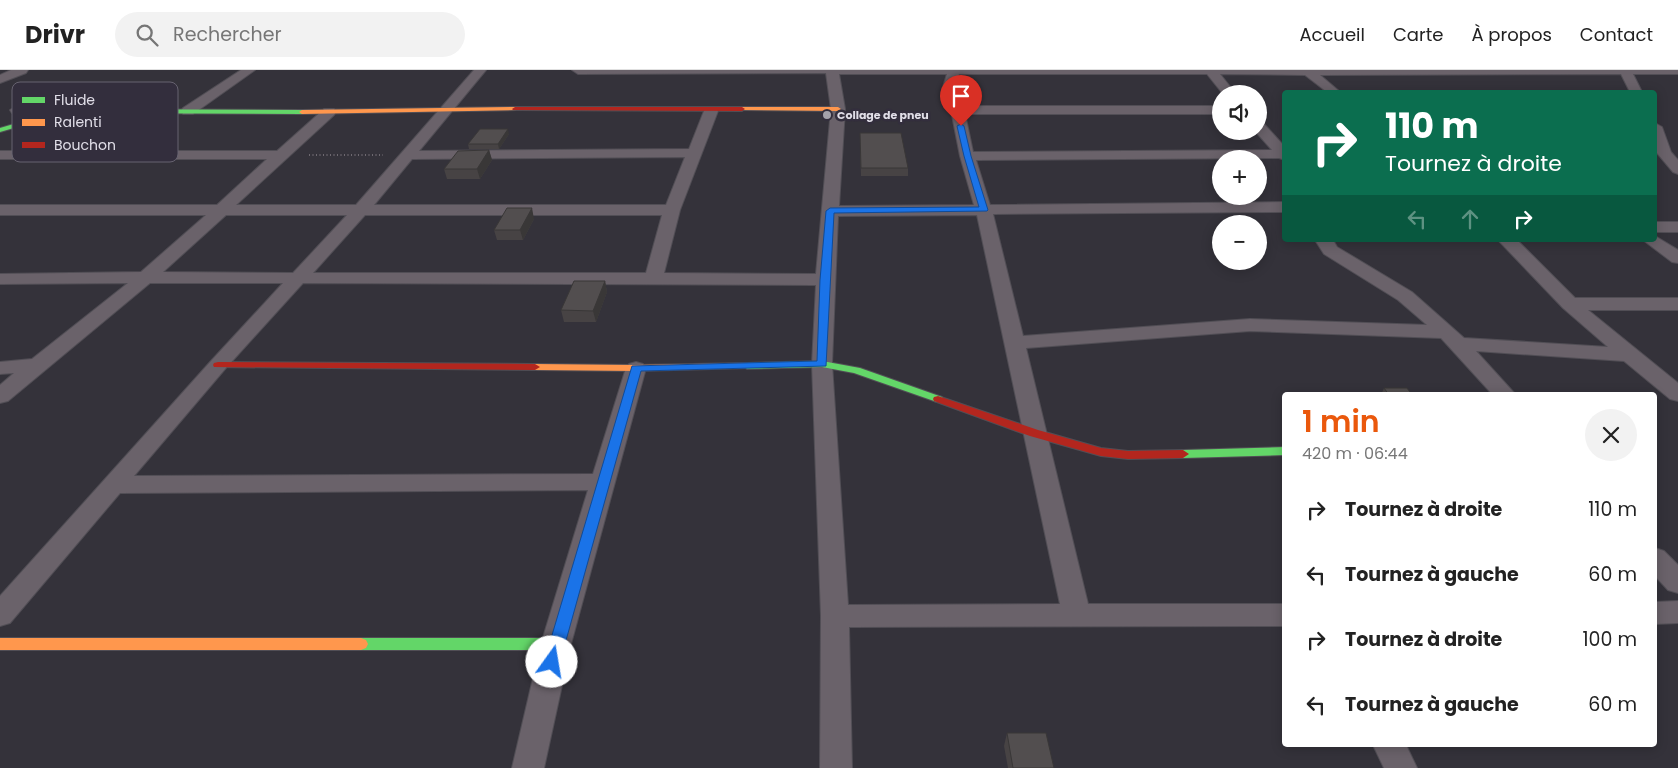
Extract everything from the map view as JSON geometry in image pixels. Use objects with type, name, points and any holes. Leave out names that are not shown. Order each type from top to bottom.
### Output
[{"type":"street","points":[[0,79],[22,70]]},
{"type":"street","points":[[188,111],[249,70]]},
{"type":"street","points":[[0,615],[218,364],[361,210],[480,70]]},
{"type":"street","points":[[578,70],[822,70]]},
{"type":"street","points":[[832,70],[838,109],[825,280],[822,364],[835,616],[836,768]]},
{"type":"street","points":[[838,70],[930,71],[951,81],[1211,71],[1678,70]]},
{"type":"street","points":[[1625,70],[1635,90]]},
{"type":"street","points":[[930,71],[951,81]]},
{"type":"street","points":[[1211,71],[1223,85]]},
{"type":"street","points":[[1308,71],[1332,90]]},
{"type":"street","points":[[951,81],[967,156],[984,210],[1077,616]]},
{"type":"street","points":[[178,111],[329,112],[448,109],[711,111],[838,109]]},
{"type":"street","points":[[958,110],[1212,110]]},
{"type":"street","points":[[654,277],[672,210],[711,111]]},
{"type":"street","points":[[0,396],[147,276],[224,208],[278,155],[329,112]]},
{"type":"street","points":[[5,128],[12,116]]},
{"type":"street","points":[[1657,133],[1664,153],[1678,168]]},
{"type":"street","points":[[1267,136],[1282,152]]},
{"type":"street","points":[[408,155],[695,153]]},
{"type":"street","points":[[178,155],[278,155]]},
{"type":"street","points":[[967,156],[1282,155]]},
{"type":"street","points":[[830,211],[1282,207]]},
{"type":"street","points":[[0,210],[224,208],[672,210]]},
{"type":"street","points":[[1657,227],[1678,227]]},
{"type":"street","points":[[1325,242],[1330,250],[1405,296],[1453,338],[1502,392]]},
{"type":"street","points":[[1509,242],[1570,304],[1628,355],[1678,394]]},
{"type":"street","points":[[1655,242],[1678,258]]},
{"type":"street","points":[[0,279],[147,276],[296,278],[654,277],[825,280]]},
{"type":"street","points":[[1570,304],[1678,304]]},
{"type":"street","points":[[1015,343],[1250,325],[1453,338],[1628,355]]},
{"type":"street","points":[[218,364],[636,368],[822,364],[856,370],[1034,433],[1101,452],[1128,455],[1282,451]]},
{"type":"street","points":[[0,368],[36,365]]},
{"type":"street","points":[[528,768],[556,644],[636,368]]},
{"type":"street","points":[[113,485],[602,482]]},
{"type":"street","points":[[1657,560],[1678,583]]},
{"type":"street","points":[[1657,612],[1678,612]]},
{"type":"street","points":[[835,616],[1282,615]]},
{"type":"street","points":[[0,644],[556,644]]},
{"type":"street","points":[[1390,747],[1401,768]]},
{"type":"path","points":[[278,155],[408,155]]},
{"type":"building","points":[[480,129],[508,129],[498,144],[468,144]]},
{"type":"building","points":[[860,133],[901,133],[908,168],[861,168]]},
{"type":"building","points":[[489,150],[477,169],[444,169],[458,151]]},
{"type":"building","points":[[507,208],[532,208],[520,230],[494,230]]},
{"type":"building","points":[[574,281],[605,281],[593,311],[561,310]]},
{"type":"building","points":[[1384,388],[1407,388],[1410,392],[1387,392]]},
{"type":"building","points":[[1007,733],[1046,733],[1054,768],[1013,768]]},
{"type":"traffic: fast","points":[[178,111],[302,112]]},
{"type":"traffic: fast","points":[[0,130],[12,126]]},
{"type":"traffic: fast","points":[[747,366],[822,364],[856,370],[938,399]]},
{"type":"traffic: fast","points":[[1183,454],[1282,451]]},
{"type":"traffic: fast","points":[[361,644],[556,644]]},
{"type":"traffic: slow","points":[[302,112],[515,109]]},
{"type":"traffic: slow","points":[[742,109],[838,109]]},
{"type":"traffic: slow","points":[[535,367],[747,366]]},
{"type":"traffic: slow","points":[[0,644],[361,644]]},
{"type":"traffic: jam","points":[[515,109],[742,109]]},
{"type":"traffic: jam","points":[[218,365],[535,367]]},
{"type":"traffic: jam","points":[[938,399],[1034,433],[1101,452],[1128,455],[1183,454]]},
{"type":"place","name":"Collage de pneu","points":[[827,115]]},
{"type":"route","points":[[552,662],[636,368],[822,364],[830,211],[984,210],[967,156],[961,126]]}]
